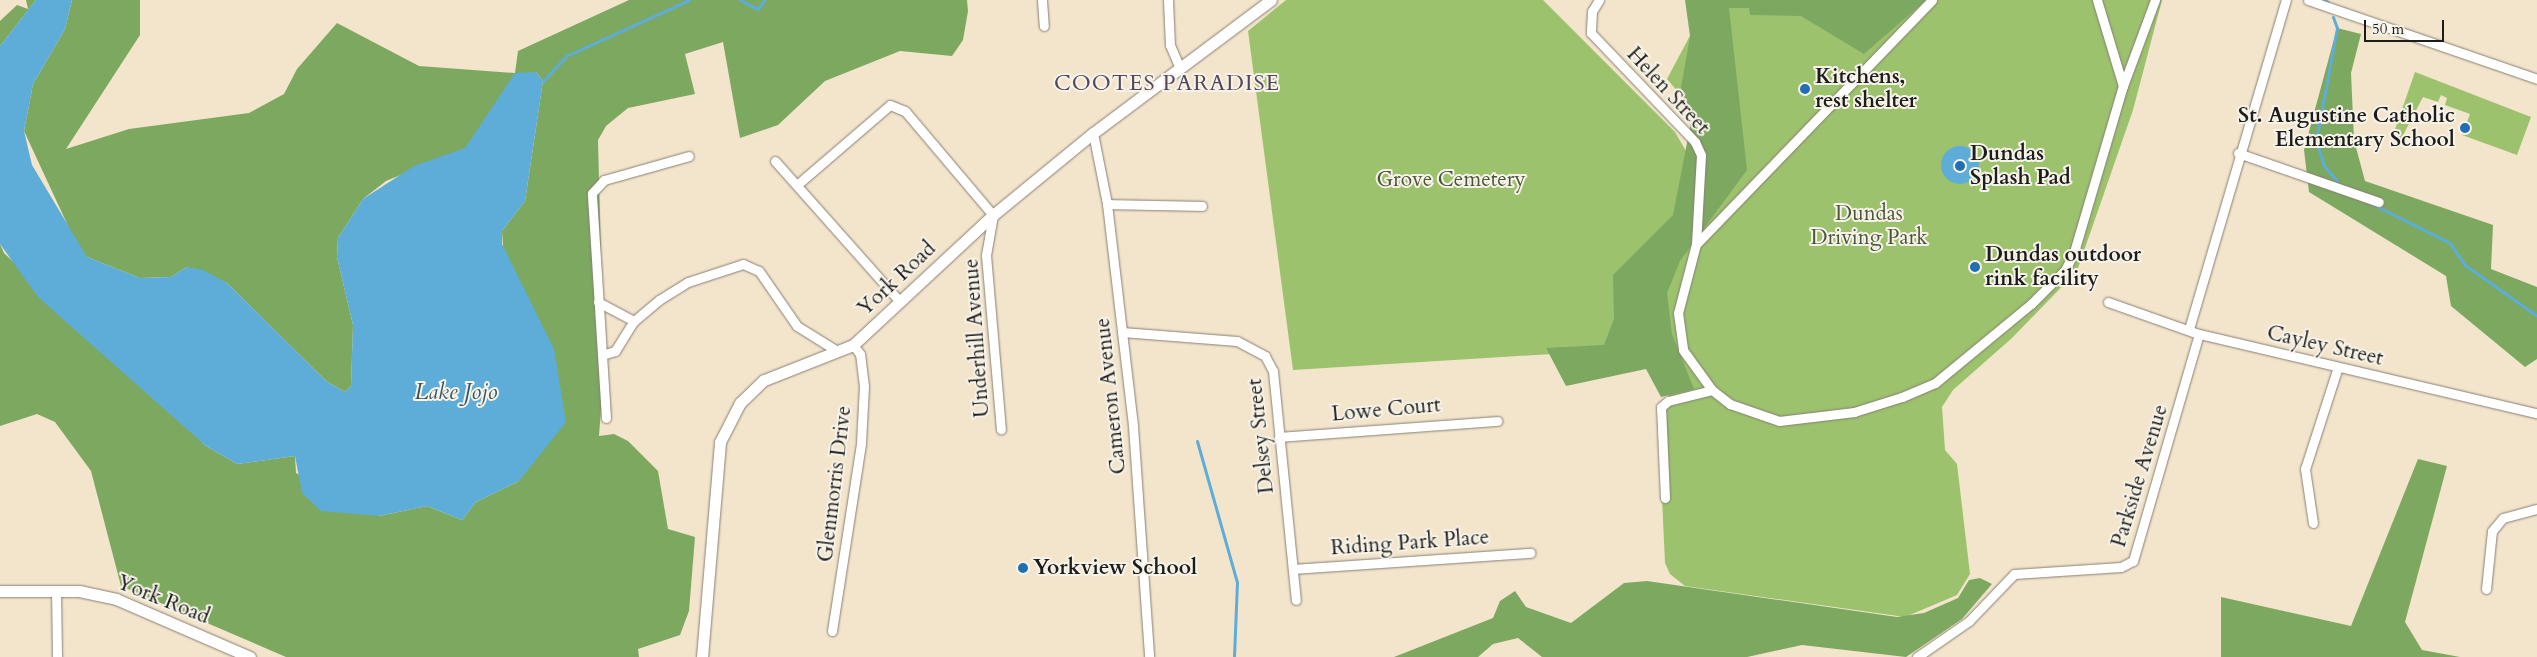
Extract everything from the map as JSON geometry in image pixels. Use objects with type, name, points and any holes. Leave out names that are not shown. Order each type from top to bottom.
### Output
[{"type":"street","points":[[1042,0],[1044,26]]},
{"type":"street","points":[[1168,0],[1170,45],[1180,68]]},
{"type":"street","name":"York Road","points":[[702,657],[714,505],[726,424],[740,403],[764,380],[853,345],[993,215],[1093,133],[1271,0]]},
{"type":"street","name":"Helen Street","points":[[1599,0],[1592,11],[1591,32],[1695,142],[1703,166],[1696,244]]},
{"type":"street","points":[[1932,0],[1696,244],[1685,273],[1678,328],[1683,350],[1712,390],[1730,404],[1778,421],[1854,412],[1902,397],[1936,383],[1987,344],[2052,284],[2074,252],[2123,86],[2155,0]]},
{"type":"street","points":[[2097,0],[2123,86]]},
{"type":"street","points":[[2188,329],[2238,153],[2286,0]]},
{"type":"street","points":[[2308,0],[2537,79]]},
{"type":"street","points":[[798,184],[890,105],[905,111],[993,215]]},
{"type":"street","name":"Cameron Avenue","points":[[1093,133],[1107,204],[1122,332],[1149,657]]},
{"type":"street","points":[[2238,153],[2379,202]]},
{"type":"street","points":[[606,418],[592,204],[596,186],[689,156]]},
{"type":"street","points":[[775,161],[798,184],[900,302]]},
{"type":"street","points":[[1107,204],[1202,206]]},
{"type":"street","name":"Underhill Avenue","points":[[993,215],[986,254],[1001,430]]},
{"type":"street","points":[[602,355],[615,350],[634,321],[688,282],[743,264],[759,272],[797,326],[837,351]]},
{"type":"street","points":[[598,302],[634,321]]},
{"type":"street","name":"Cayley Street","points":[[2108,302],[2199,334],[2537,413]]},
{"type":"street","name":"Delsey Street","points":[[1122,332],[1250,346],[1265,356],[1273,371],[1296,600]]},
{"type":"street","name":"Parkside Avenue","points":[[1917,657],[1969,621],[2014,574],[2121,567],[2133,561],[2199,334]]},
{"type":"street","name":"Glenmorris Drive","points":[[832,630],[861,442],[864,386],[860,354],[853,345]]},
{"type":"street","points":[[2313,523],[2305,470],[2338,367]]},
{"type":"street","points":[[1665,498],[1661,407],[1668,401],[1712,390]]},
{"type":"street","name":"Lowe Court","points":[[1279,437],[1497,421]]},
{"type":"street","points":[[2486,589],[2492,531],[2503,518],[2537,509]]},
{"type":"street","name":"Riding Park Place","points":[[1293,569],[1530,553]]},
{"type":"street","name":"York Road","points":[[0,591],[100,595],[140,606],[250,657]]},
{"type":"street","points":[[56,592],[58,657]]},
{"type":"green space","points":[[26,0],[36,0],[0,46],[0,21],[17,5],[28,9]]},
{"type":"green space","points":[[72,0],[140,0],[140,35],[66,149],[129,129],[249,113],[284,94],[297,69],[337,23],[419,66],[515,73],[518,51],[629,0],[967,0],[968,11],[963,40],[952,56],[900,51],[825,81],[778,125],[740,138],[723,42],[685,54],[695,94],[628,108],[606,126],[598,140],[604,370],[599,436],[614,434],[628,441],[658,471],[668,529],[695,537],[689,611],[680,635],[638,649],[639,657],[286,657],[121,586],[91,471],[55,422],[37,414],[0,426],[0,244],[4,253],[206,446],[237,464],[295,456],[296,473],[379,516],[427,506],[462,520],[476,502],[519,481],[502,231],[525,201],[543,81],[536,72],[466,148],[386,181],[363,199],[338,238],[337,257],[353,325],[351,386],[345,392],[326,381],[227,283],[187,267],[171,277],[140,278],[87,257],[76,243],[24,131],[33,84],[65,29]]},
{"type":"green space","name":"Dundas Driving Park","points":[[1286,0],[1543,0],[1675,132],[1698,172],[1703,121],[1667,79],[1709,0],[2162,0],[2133,110],[2077,271],[2012,338],[1953,390],[1942,407],[1945,450],[1957,464],[1970,574],[1957,595],[1905,617],[1685,586],[1670,574],[1665,563],[1658,411],[1668,400],[1672,365],[1615,350],[1293,370],[1248,31]]},
{"type":"green space","points":[[1685,0],[1926,0],[1864,54],[1801,16],[1750,15],[1749,8],[1729,8],[1747,170],[1680,261],[1667,293],[1672,334],[1694,389],[1661,397],[1646,369],[1566,386],[1546,348],[1604,345],[1614,319],[1613,275],[1673,215],[1692,117],[1681,88],[1690,36]]},
{"type":"green space","points":[[2337,28],[2361,34],[2351,73],[2354,140],[2365,181],[2493,225],[2491,269],[2537,287],[2537,359],[2525,367],[2451,306],[2446,276],[2309,192],[2304,150]]},
{"type":"green space","points":[[2415,72],[2531,117],[2517,155],[2462,135],[2470,114],[2445,105],[2447,98],[2441,95],[2438,102],[2423,97],[2400,141],[2392,138]]},
{"type":"green space","points":[[2418,459],[2447,466],[2405,622],[2422,650],[2460,657],[2221,657],[2221,597],[2351,626]]},
{"type":"green space","points":[[1980,578],[1992,584],[1962,619],[1906,657],[1802,645],[1747,657],[1542,657],[1518,638],[1493,644],[1478,657],[1394,657],[1493,618],[1500,601],[1515,591],[1526,607],[1571,623],[1624,583],[1647,581],[1897,617],[1924,613],[1958,598],[1969,580]]},
{"type":"water","name":"Lake Jojo","points":[[36,0],[72,0],[65,29],[33,84],[24,131],[32,165],[87,257],[140,278],[171,277],[187,267],[203,270],[227,283],[326,381],[345,392],[351,386],[353,325],[337,257],[338,238],[363,199],[414,166],[465,148],[515,73],[536,72],[543,81],[525,201],[502,231],[502,244],[554,349],[566,422],[519,481],[476,502],[462,520],[427,506],[379,516],[321,511],[302,493],[295,456],[237,464],[206,446],[38,297],[0,244],[0,46]]},
{"type":"water","name":"Dundas Splash Pad","points":[[1960,146],[1974,151],[1979,165],[1974,179],[1960,184],[1946,179],[1941,165],[1946,151]]},
{"type":"waterway","points":[[543,81],[566,56],[689,0]]},
{"type":"waterway","points":[[740,0],[758,9],[764,0]]},
{"type":"waterway","points":[[2324,0],[2328,2]]},
{"type":"waterway","points":[[2333,17],[2337,28],[2316,140],[2324,166],[2337,181]]},
{"type":"waterway","points":[[2372,204],[2450,243],[2465,265],[2537,316]]},
{"type":"waterway","points":[[1197,441],[1237,582],[1234,657]]},
{"type":"place","name":"Kitchens, rest shelter","points":[[1805,89]]},
{"type":"place","name":"St. Augustine Catholic Elementary School","points":[[2465,128]]},
{"type":"place","name":"Dundas Splash Pad","points":[[1960,166]]},
{"type":"place","name":"Dundas outdoor rink facility","points":[[1975,267]]},
{"type":"place","name":"Yorkview School","points":[[1023,568]]},
{"type":"district","name":"COOTES PARADISE","points":[[1167,84]]},
{"type":"park label","name":"Grove Cemetery","points":[[1451,180]]}]
